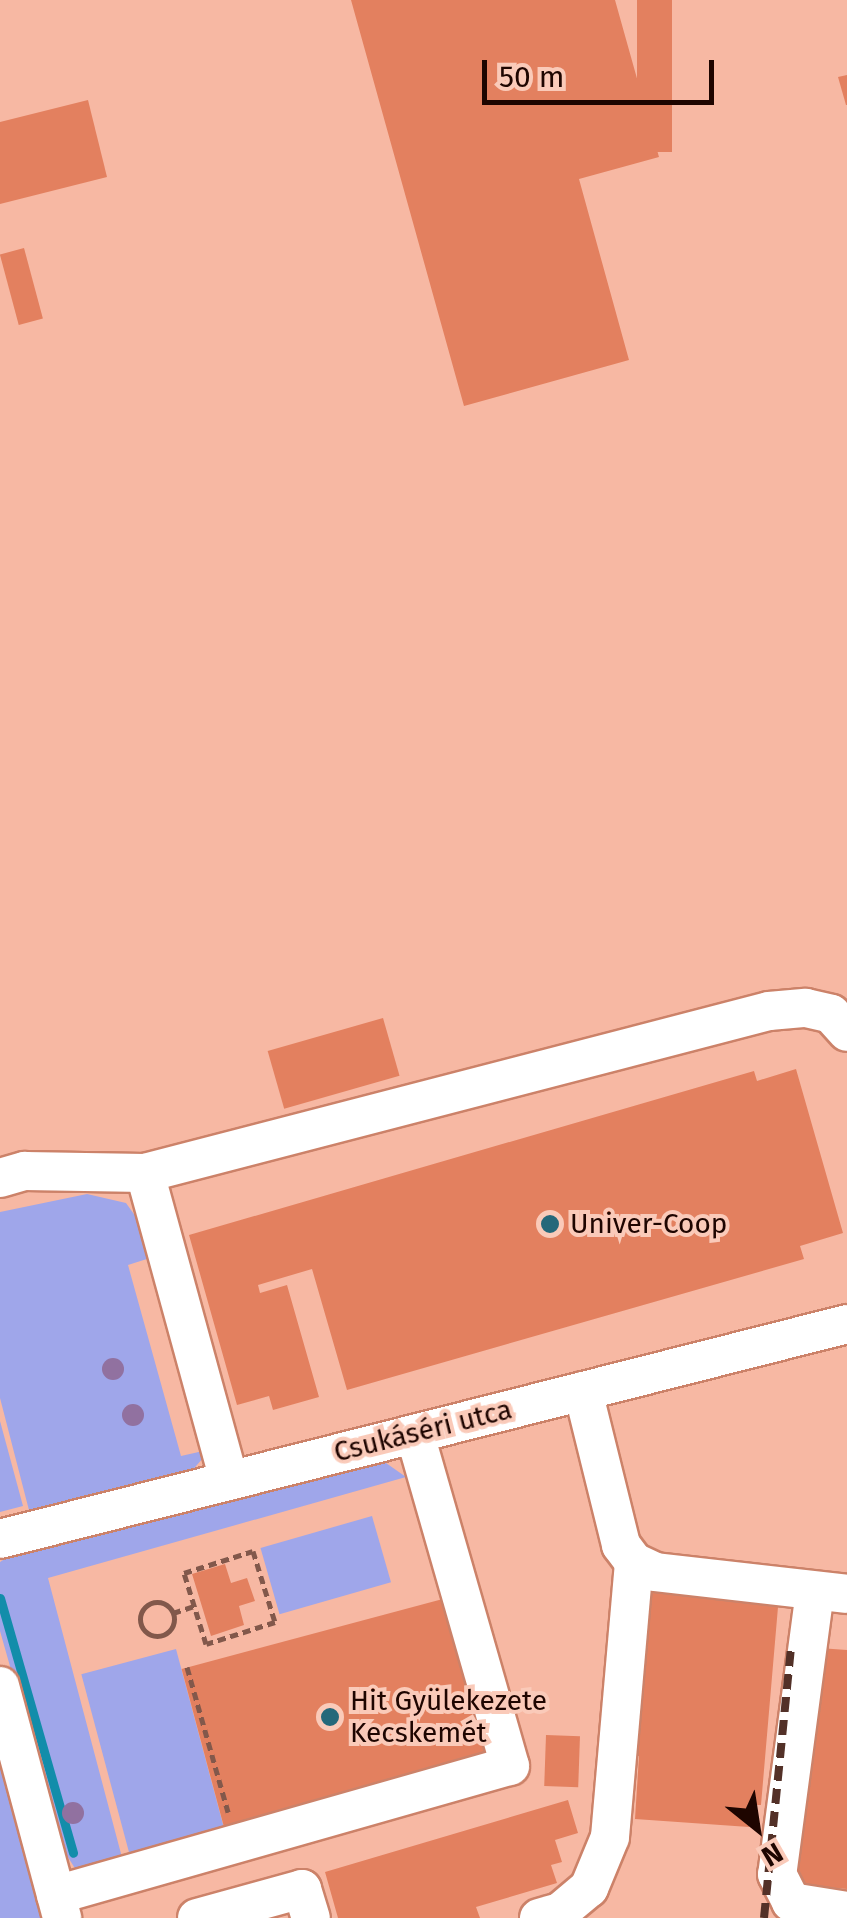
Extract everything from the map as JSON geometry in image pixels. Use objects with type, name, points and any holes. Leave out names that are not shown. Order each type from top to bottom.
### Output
[{"type":"street","points":[[0,1178],[25,1171],[144,1172],[770,1011],[806,1008],[831,1014],[847,1032]]},
{"type":"street","points":[[144,1172],[229,1481]]},
{"type":"street","name":"Csukáséri utca","points":[[0,1539],[847,1324]]},
{"type":"street","points":[[583,1390],[621,1545],[634,1562],[655,1572],[831,1592],[777,1874],[791,1902],[847,1911]]},
{"type":"street","points":[[0,1686],[59,1907],[237,1844],[510,1766],[415,1434]]},
{"type":"street","points":[[539,1918],[560,1912],[589,1888],[610,1837],[634,1562]]},
{"type":"street","points":[[197,1918],[302,1888],[310,1918]]},
{"type":"path","points":[[253,1551],[275,1622],[206,1644],[194,1606],[184,1572],[253,1551]]},
{"type":"path","points":[[160,1602],[174,1613],[167,1634],[151,1636],[142,1628],[141,1612],[150,1604],[160,1602]]},
{"type":"path","points":[[174,1613],[194,1606]]},
{"type":"path","points":[[188,1667],[237,1844]]},
{"type":"shaded area","points":[[87,1194],[126,1203],[141,1224],[150,1258],[128,1265],[181,1456],[203,1451],[203,1458],[190,1473],[31,1518],[0,1398],[0,1212]]},
{"type":"shaded area","points":[[0,1421],[23,1506],[0,1512]]},
{"type":"shaded area","points":[[376,1456],[406,1477],[48,1578],[124,1865],[76,1870],[61,1846],[0,1631],[0,1562],[17,1551]]},
{"type":"shaded area","points":[[372,1516],[391,1582],[280,1614],[260,1548]]},
{"type":"shaded area","points":[[176,1649],[225,1831],[130,1856],[81,1674]]},
{"type":"shaded area","points":[[0,1760],[41,1918],[0,1918]]},
{"type":"building","points":[[351,0],[615,0],[659,157],[579,179],[629,360],[464,406]]},
{"type":"building","points":[[637,0],[672,0],[672,152],[637,152]]},
{"type":"building","points":[[847,75],[847,105],[846,105],[838,77]]},
{"type":"building","points":[[88,100],[107,177],[0,204],[0,122]]},
{"type":"building","points":[[24,248],[43,319],[19,325],[0,254]]},
{"type":"building","points":[[383,1018],[400,1076],[284,1109],[268,1051]]},
{"type":"building","points":[[796,1069],[843,1233],[800,1246],[804,1259],[347,1390],[312,1269],[258,1285],[260,1293],[287,1285],[319,1397],[273,1410],[269,1396],[237,1405],[189,1235],[754,1071],[757,1081]]},
{"type":"building","points":[[225,1564],[231,1583],[247,1578],[255,1601],[239,1606],[244,1625],[211,1636],[192,1574]]},
{"type":"building","points":[[650,1592],[778,1607],[761,1805],[750,1805],[749,1827],[635,1819],[639,1756],[624,1755],[634,1626],[647,1628]]},
{"type":"building","name":"Hit Gyülekezete Kecskemét","points":[[454,1596],[497,1756],[225,1829],[182,1669]]},
{"type":"building","points":[[819,1648],[847,1650],[847,1889],[791,1884]]},
{"type":"building","points":[[546,1735],[580,1736],[578,1787],[544,1786]]},
{"type":"building","points":[[568,1800],[578,1833],[555,1840],[562,1862],[551,1865],[557,1883],[476,1907],[480,1918],[338,1918],[325,1872]]},
{"type":"waterway","points":[[0,1598],[73,1853]]},
{"type":"railway","points":[[764,1918],[791,1649]]},
{"type":"place","name":"Univer-Coop","points":[[550,1224]]},
{"type":"place","name":"Hit Gyülekezete Kecskemét","points":[[330,1717]]}]
